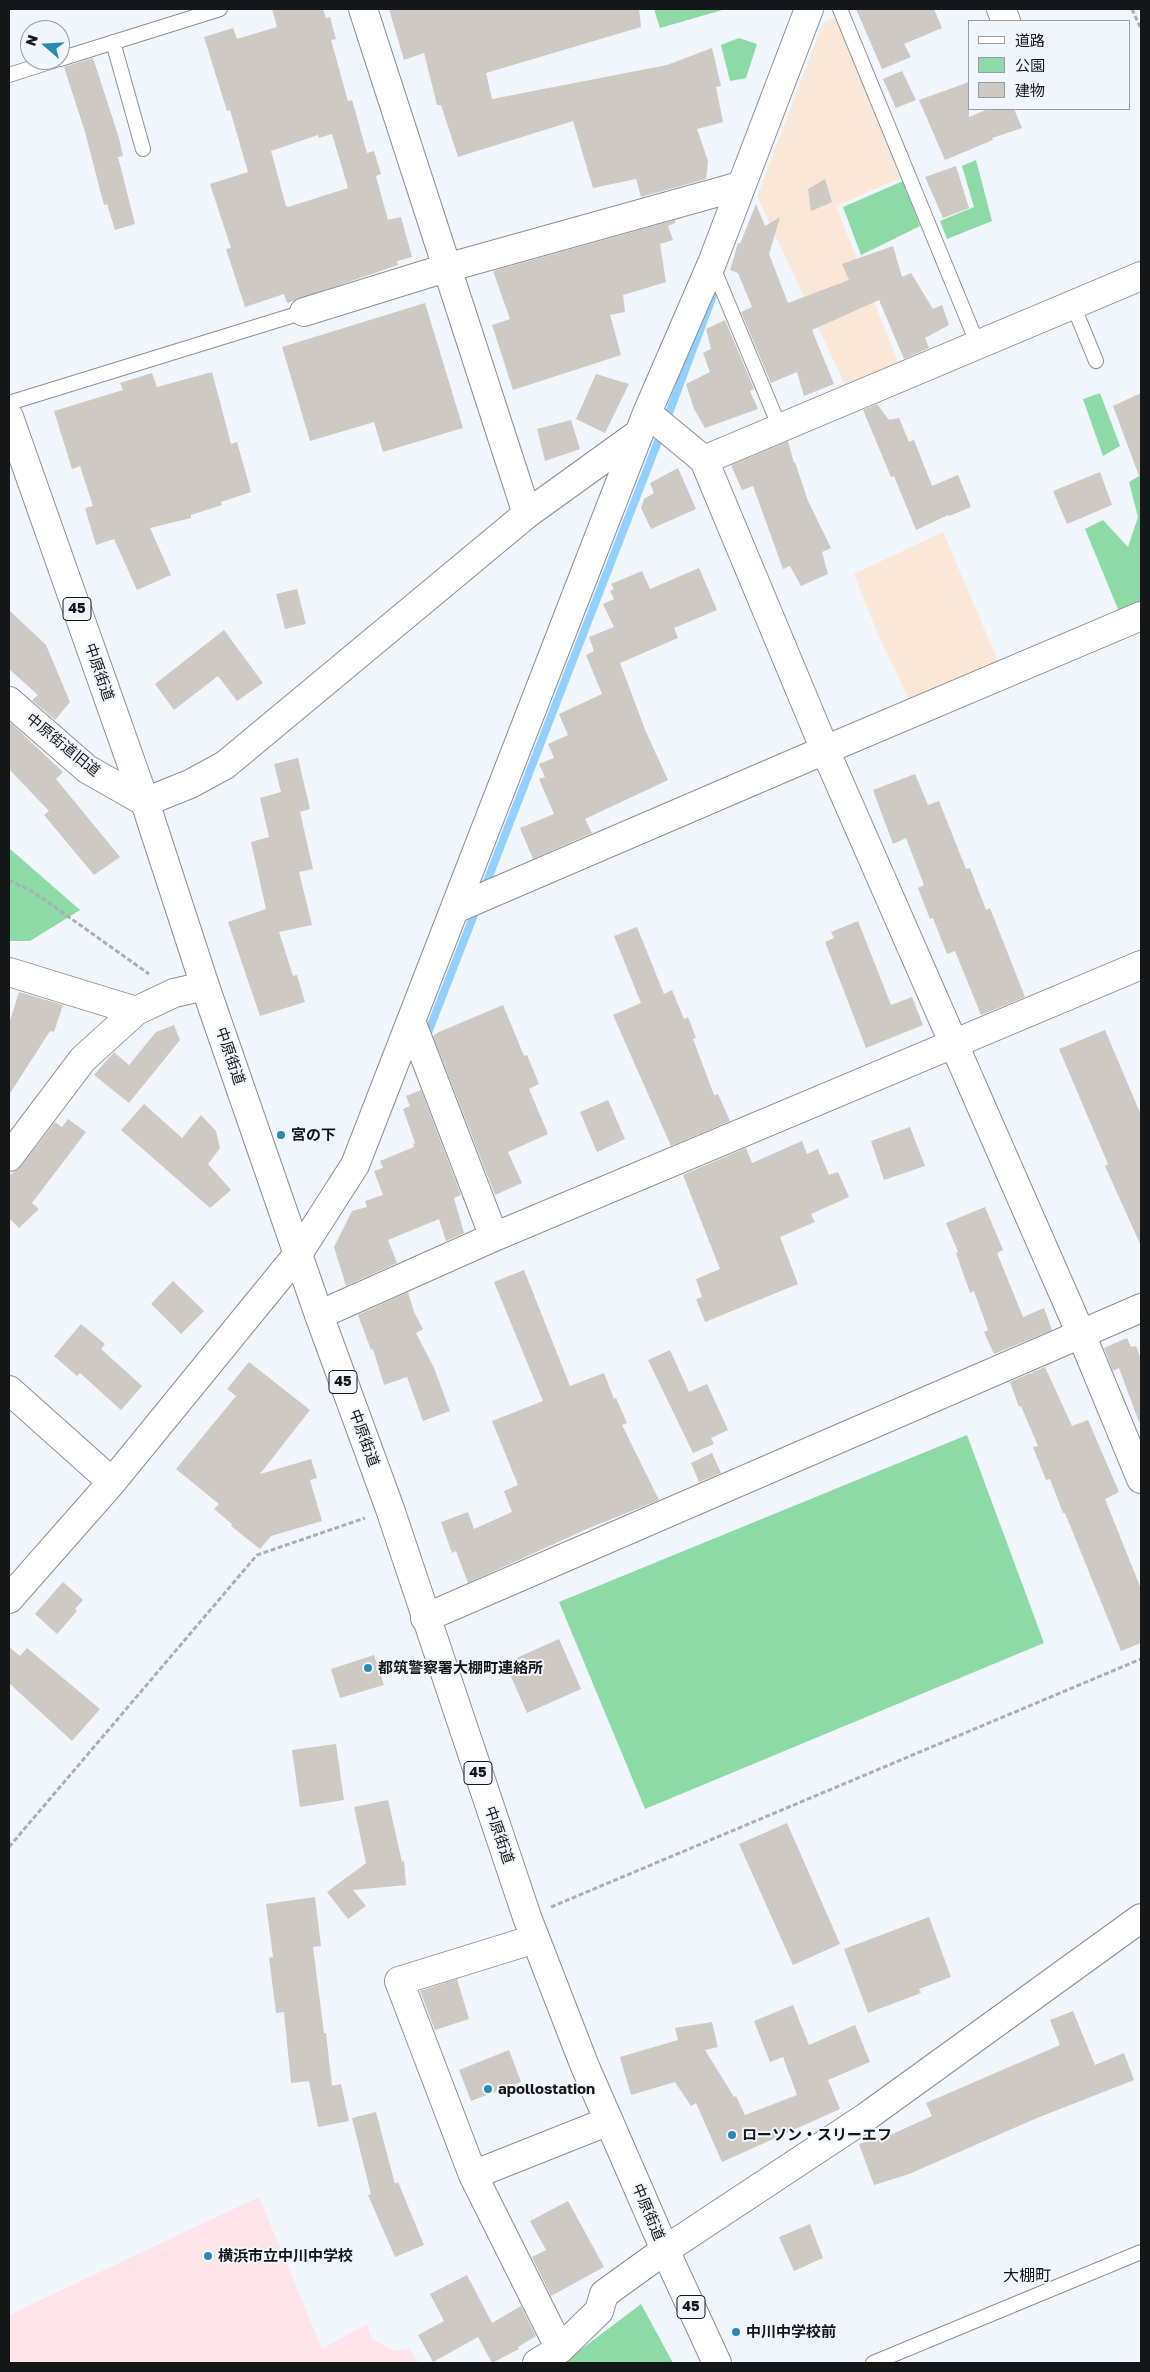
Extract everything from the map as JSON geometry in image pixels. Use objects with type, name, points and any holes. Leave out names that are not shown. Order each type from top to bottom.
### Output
[{"type":"street","points":[[363,9],[527,514]]},
{"type":"street","points":[[9,1599],[112,1482],[298,1254],[355,1164],[411,1020],[458,908],[645,420],[712,264],[740,186],[809,9]]},
{"type":"street","points":[[304,312],[446,268],[740,186]]},
{"type":"street","points":[[704,460],[1141,276]]},
{"type":"street","name":"中原街道","points":[[9,416],[145,802],[205,986],[319,1315],[390,1509],[425,1618],[531,1928],[609,2121],[717,2363]]},
{"type":"street","points":[[645,420],[677,439],[704,460],[825,750],[1081,1334],[1141,1479]]},
{"type":"street","points":[[145,802],[190,784],[225,766],[527,514],[645,420]]},
{"type":"street","points":[[458,908],[1141,616]]},
{"type":"street","name":"中原街道旧道","points":[[9,701],[87,769],[145,802]]},
{"type":"street","points":[[319,1315],[494,1237],[1141,965]]},
{"type":"street","points":[[9,972],[136,1010]]},
{"type":"street","points":[[9,1156],[83,1059],[136,1010],[174,993],[205,986]]},
{"type":"street","points":[[411,1020],[494,1237]]},
{"type":"street","points":[[425,1618],[1141,1308]]},
{"type":"street","points":[[9,1390],[112,1482]]},
{"type":"street","points":[[537,2363],[560,2349],[598,2311],[604,2294],[665,2250],[866,2117],[1141,1918]]},
{"type":"street","points":[[531,1928],[399,1981],[473,2175],[560,2349]]},
{"type":"street","points":[[473,2175],[609,2121]]},
{"type":"lane","points":[[70,56],[220,9]]},
{"type":"lane","points":[[840,9],[978,344]]},
{"type":"lane","points":[[113,42],[143,149]]},
{"type":"lane","points":[[9,75],[25,70]]},
{"type":"lane","points":[[712,264],[780,428]]},
{"type":"lane","points":[[1073,305],[1096,361]]},
{"type":"lane","points":[[9,403],[304,312]]},
{"type":"lane","points":[[873,2363],[1141,2252]]},
{"type":"path","points":[[1132,9],[1141,29]]},
{"type":"path","points":[[9,880],[35,893],[174,993]]},
{"type":"path","points":[[9,1846],[257,1555],[390,1509]]},
{"type":"path","points":[[531,1928],[1141,1659]]},
{"type":"shaded area","points":[[836,17],[900,178],[836,206],[898,362],[846,387],[757,196],[823,23]]},
{"type":"shaded area","points":[[943,532],[998,661],[911,703],[878,635],[854,574]]},
{"type":"shaded area","name":"横浜市立中川中学校","points":[[259,2197],[322,2349],[367,2324],[371,2338],[393,2351],[409,2349],[419,2363],[9,2363],[9,2315]]},
{"type":"green space","points":[[654,9],[726,9],[660,28]]},
{"type":"green space","points":[[739,38],[757,44],[746,78],[730,81],[721,45]]},
{"type":"green space","points":[[976,160],[992,221],[947,239],[940,221],[974,207],[962,166]]},
{"type":"green space","points":[[903,181],[920,226],[861,255],[843,207]]},
{"type":"green space","points":[[1100,393],[1120,446],[1103,456],[1083,399]]},
{"type":"green space","points":[[1141,475],[1141,604],[1120,614],[1085,529],[1103,520],[1128,547],[1138,517],[1129,482]]},
{"type":"green space","points":[[9,848],[80,910],[30,941],[9,941]]},
{"type":"green space","points":[[967,1435],[1044,1643],[645,1809],[559,1602]]},
{"type":"green space","points":[[641,2304],[673,2363],[563,2363]]},
{"type":"building","points":[[272,9],[323,9],[326,18],[330,17],[336,39],[331,40],[348,101],[352,100],[367,153],[374,151],[381,174],[376,176],[388,220],[401,217],[412,257],[397,261],[398,265],[287,303],[284,294],[245,307],[226,249],[231,248],[210,184],[248,172],[230,110],[227,111],[204,37],[233,28],[237,39],[277,27]],"holes":[[[332,134],[348,188],[288,207],[286,206],[271,151],[318,135],[319,138]]]},
{"type":"building","points":[[389,9],[639,9],[641,27],[486,73],[492,99],[667,65],[712,48],[721,86],[716,87],[723,122],[697,129],[708,161],[706,179],[641,197],[636,179],[593,188],[573,121],[458,157],[441,105],[437,105],[424,53],[404,60]]},
{"type":"building","points":[[856,9],[934,9],[942,28],[904,44],[911,57],[882,69]]},
{"type":"building","points":[[93,58],[119,138],[123,156],[118,157],[135,224],[115,230],[107,204],[104,205],[85,132],[65,70],[70,70],[70,65]]},
{"type":"building","points":[[902,71],[916,100],[896,108],[883,79]]},
{"type":"building","points":[[968,82],[969,117],[986,110],[1014,110],[1022,128],[992,138],[993,140],[945,160],[919,100]]},
{"type":"building","points":[[956,166],[969,208],[943,218],[925,177]]},
{"type":"building","points":[[825,179],[832,202],[811,211],[808,189]]},
{"type":"building","points":[[756,204],[765,226],[780,217],[769,254],[788,303],[849,280],[842,264],[893,246],[902,277],[911,273],[933,309],[942,305],[949,325],[925,338],[929,348],[904,359],[879,300],[812,330],[834,384],[804,396],[797,372],[771,383],[741,312],[752,307],[738,273],[730,270],[738,243],[740,244]]},
{"type":"building","points":[[675,220],[675,223],[668,226],[673,240],[660,244],[666,282],[623,295],[625,312],[610,315],[621,355],[513,390],[492,325],[510,319],[493,271]]},
{"type":"building","points":[[425,303],[463,428],[383,452],[374,422],[310,441],[282,347]]},
{"type":"building","points":[[725,320],[754,389],[750,391],[758,409],[705,428],[694,409],[686,384],[710,372],[703,353],[711,349],[706,329]]},
{"type":"building","points":[[212,372],[231,444],[237,442],[251,492],[221,502],[222,505],[191,515],[191,518],[150,528],[171,575],[137,590],[114,539],[96,545],[85,508],[93,506],[80,466],[72,469],[54,411],[123,390],[120,383],[152,373],[157,387]]},
{"type":"building","points":[[596,374],[629,384],[605,433],[576,419]]},
{"type":"building","points":[[1141,393],[1141,476],[1139,476],[1113,406]]},
{"type":"building","points":[[877,404],[889,420],[899,418],[909,442],[914,440],[932,486],[958,475],[971,507],[916,530],[894,476],[891,477],[863,410]]},
{"type":"building","points":[[571,420],[580,449],[545,461],[537,429]]},
{"type":"building","points":[[788,441],[808,501],[831,548],[822,552],[828,574],[801,586],[790,566],[783,569],[753,486],[742,490],[731,465]]},
{"type":"building","points":[[678,468],[696,509],[651,529],[641,508],[644,499],[654,493],[650,483]]},
{"type":"building","points":[[1100,472],[1112,505],[1067,524],[1053,491]]},
{"type":"building","points":[[699,568],[717,610],[674,628],[678,638],[620,663],[646,732],[668,780],[585,819],[592,833],[533,859],[520,828],[554,814],[539,779],[545,777],[539,764],[554,758],[548,744],[568,735],[559,714],[602,694],[586,655],[594,651],[589,637],[614,627],[603,604],[614,599],[610,591],[614,589],[611,584],[642,571],[650,589]]},
{"type":"building","points":[[297,589],[306,624],[285,629],[276,594]]},
{"type":"building","points":[[9,610],[46,645],[70,702],[55,720],[32,700],[38,695],[9,669]]},
{"type":"building","points":[[224,630],[263,683],[237,701],[218,676],[174,710],[155,684]]},
{"type":"building","points":[[11,723],[63,772],[56,779],[120,857],[94,875],[44,815],[49,811],[9,769],[9,725]]},
{"type":"building","points":[[298,758],[310,809],[300,812],[313,869],[299,872],[312,925],[279,932],[293,976],[297,975],[305,1002],[260,1016],[228,922],[266,909],[251,842],[269,837],[260,798],[281,792],[274,764]]},
{"type":"building","points":[[915,774],[928,805],[939,801],[966,869],[970,868],[986,910],[990,908],[1025,997],[981,1015],[955,951],[947,954],[933,918],[930,919],[918,888],[924,885],[906,838],[893,844],[873,790]]},
{"type":"building","points":[[858,921],[891,1005],[912,997],[923,1025],[866,1048],[825,942],[834,938],[831,932]]},
{"type":"building","points":[[637,927],[664,994],[672,990],[684,1019],[688,1017],[696,1038],[693,1039],[714,1095],[718,1094],[730,1121],[671,1146],[613,1015],[641,1003],[614,936]]},
{"type":"building","points":[[19,992],[63,1005],[54,1032],[50,1031],[9,1095],[9,1024]]},
{"type":"building","points":[[503,1005],[524,1056],[527,1055],[539,1084],[529,1089],[548,1134],[508,1152],[522,1183],[495,1195],[433,1036]]},
{"type":"building","points":[[174,1025],[180,1040],[129,1103],[94,1075],[114,1052],[129,1065],[156,1032]]},
{"type":"building","points":[[1105,1030],[1141,1115],[1141,1246],[1105,1166],[1108,1164],[1059,1049]]},
{"type":"building","points":[[421,1090],[461,1195],[454,1198],[464,1233],[446,1241],[439,1219],[388,1240],[397,1263],[346,1286],[334,1247],[352,1211],[367,1207],[365,1201],[383,1195],[374,1171],[383,1168],[380,1161],[414,1147],[413,1144],[415,1143],[403,1109],[410,1106],[406,1096]]},
{"type":"building","points":[[608,1100],[625,1139],[597,1152],[580,1112]]},
{"type":"building","points":[[144,1104],[182,1138],[201,1115],[216,1131],[220,1148],[208,1164],[231,1190],[210,1208],[121,1130]]},
{"type":"building","points":[[68,1119],[86,1132],[32,1203],[39,1209],[19,1228],[9,1218],[9,1176],[21,1166],[55,1122],[62,1127]]},
{"type":"building","points":[[910,1127],[925,1166],[884,1180],[871,1141]]},
{"type":"building","points":[[802,1141],[807,1154],[818,1149],[829,1175],[838,1172],[849,1197],[811,1214],[815,1222],[780,1237],[798,1284],[705,1322],[696,1299],[702,1297],[696,1279],[720,1269],[683,1175],[746,1148],[752,1163]]},
{"type":"building","points":[[985,1207],[1003,1250],[997,1253],[1023,1317],[1044,1308],[1052,1330],[994,1354],[984,1332],[988,1330],[974,1291],[970,1293],[956,1253],[958,1252],[946,1223]]},
{"type":"building","points":[[524,1270],[570,1386],[604,1373],[614,1399],[616,1398],[627,1423],[622,1425],[659,1500],[589,1528],[468,1583],[456,1551],[452,1553],[441,1522],[468,1512],[474,1529],[512,1512],[504,1491],[518,1485],[492,1421],[543,1401],[494,1282]]},
{"type":"building","points":[[173,1281],[204,1311],[181,1334],[151,1304]]},
{"type":"building","points":[[408,1292],[414,1312],[423,1329],[416,1333],[434,1368],[450,1411],[423,1421],[407,1377],[384,1385],[373,1349],[371,1350],[358,1315]]},
{"type":"building","points":[[81,1324],[105,1344],[101,1349],[142,1386],[121,1410],[80,1373],[77,1376],[54,1356]]},
{"type":"building","points":[[1127,1338],[1131,1347],[1136,1346],[1141,1359],[1141,1421],[1139,1422],[1119,1368],[1113,1371],[1104,1348]]},
{"type":"building","points":[[670,1350],[689,1392],[707,1384],[728,1430],[711,1438],[714,1444],[693,1453],[648,1360]]},
{"type":"building","points":[[249,1362],[310,1410],[260,1474],[311,1459],[317,1478],[310,1480],[322,1521],[271,1536],[260,1549],[231,1526],[232,1524],[214,1509],[219,1504],[176,1469],[236,1396],[227,1389]]},
{"type":"building","points":[[1045,1367],[1072,1426],[1088,1420],[1119,1492],[1105,1499],[1141,1589],[1141,1643],[1121,1651],[1065,1513],[1063,1513],[1050,1479],[1046,1480],[1033,1447],[1038,1446],[1021,1406],[1019,1407],[1010,1382]]},
{"type":"building","points":[[712,1453],[721,1473],[699,1482],[691,1463]]},
{"type":"building","points":[[63,1582],[83,1600],[75,1609],[77,1611],[57,1634],[35,1614]]},
{"type":"building","points":[[559,1639],[581,1689],[527,1713],[505,1663]]},
{"type":"building","points":[[9,1647],[20,1656],[27,1648],[100,1709],[72,1741],[9,1683]]},
{"type":"building","points":[[374,1655],[384,1685],[340,1698],[331,1669]]},
{"type":"building","points":[[336,1744],[344,1800],[300,1807],[292,1750]]},
{"type":"building","points":[[388,1800],[402,1862],[404,1861],[406,1885],[353,1890],[366,1906],[348,1919],[327,1892],[366,1863],[354,1807]]},
{"type":"building","points":[[787,1823],[840,1944],[793,1965],[739,1844]]},
{"type":"building","points":[[315,1897],[321,1946],[313,1947],[332,2086],[341,2084],[349,2121],[318,2127],[309,2081],[291,2083],[284,2012],[276,2013],[269,1958],[273,1957],[266,1904]]},
{"type":"building","points":[[929,1917],[951,1977],[919,1989],[921,1993],[868,2013],[844,1949]]},
{"type":"building","points":[[457,1979],[469,2019],[435,2030],[420,1991]]},
{"type":"building","points":[[793,2005],[809,2045],[855,2025],[870,2062],[828,2080],[840,2109],[722,2162],[696,2103],[691,2106],[675,2082],[631,2095],[620,2057],[678,2040],[675,2028],[712,2022],[718,2047],[705,2050],[734,2097],[736,2096],[745,2115],[797,2095],[783,2057],[770,2062],[754,2021]]},
{"type":"building","points":[[1073,2011],[1095,2065],[1124,2053],[1134,2080],[1037,2118],[909,2174],[874,2185],[859,2144],[887,2134],[888,2136],[932,2116],[926,2103],[1060,2045],[1050,2020]]},
{"type":"building","points":[[509,2050],[521,2082],[471,2101],[459,2070]]},
{"type":"building","points":[[376,2112],[395,2184],[398,2182],[424,2245],[395,2257],[368,2195],[371,2194],[352,2118]]},
{"type":"building","points":[[568,2201],[604,2267],[551,2296],[532,2257],[546,2250],[530,2221]]},
{"type":"building","points":[[810,2224],[823,2258],[794,2271],[779,2237]]},
{"type":"building","points":[[467,2275],[492,2323],[521,2306],[536,2336],[518,2347],[519,2349],[492,2363],[478,2337],[433,2362],[418,2335],[444,2321],[430,2294]]},
{"type":"waterway","points":[[666,421],[718,282]]},
{"type":"waterway","points":[[484,889],[662,431]]},
{"type":"waterway","points":[[426,1038],[477,907]]},
{"type":"place","name":"宮の下","points":[[281,1135]]},
{"type":"place","name":"都筑警察署大棚町連絡所","points":[[368,1668]]},
{"type":"place","name":"apollostation","points":[[488,2089]]},
{"type":"place","name":"ローソン・スリーエフ","points":[[732,2135]]},
{"type":"place","name":"横浜市立中川中学校","points":[[208,2256]]},
{"type":"place","name":"中川中学校前","points":[[736,2332]]},
{"type":"district","name":"大棚町","points":[[1027,2276]]}]
